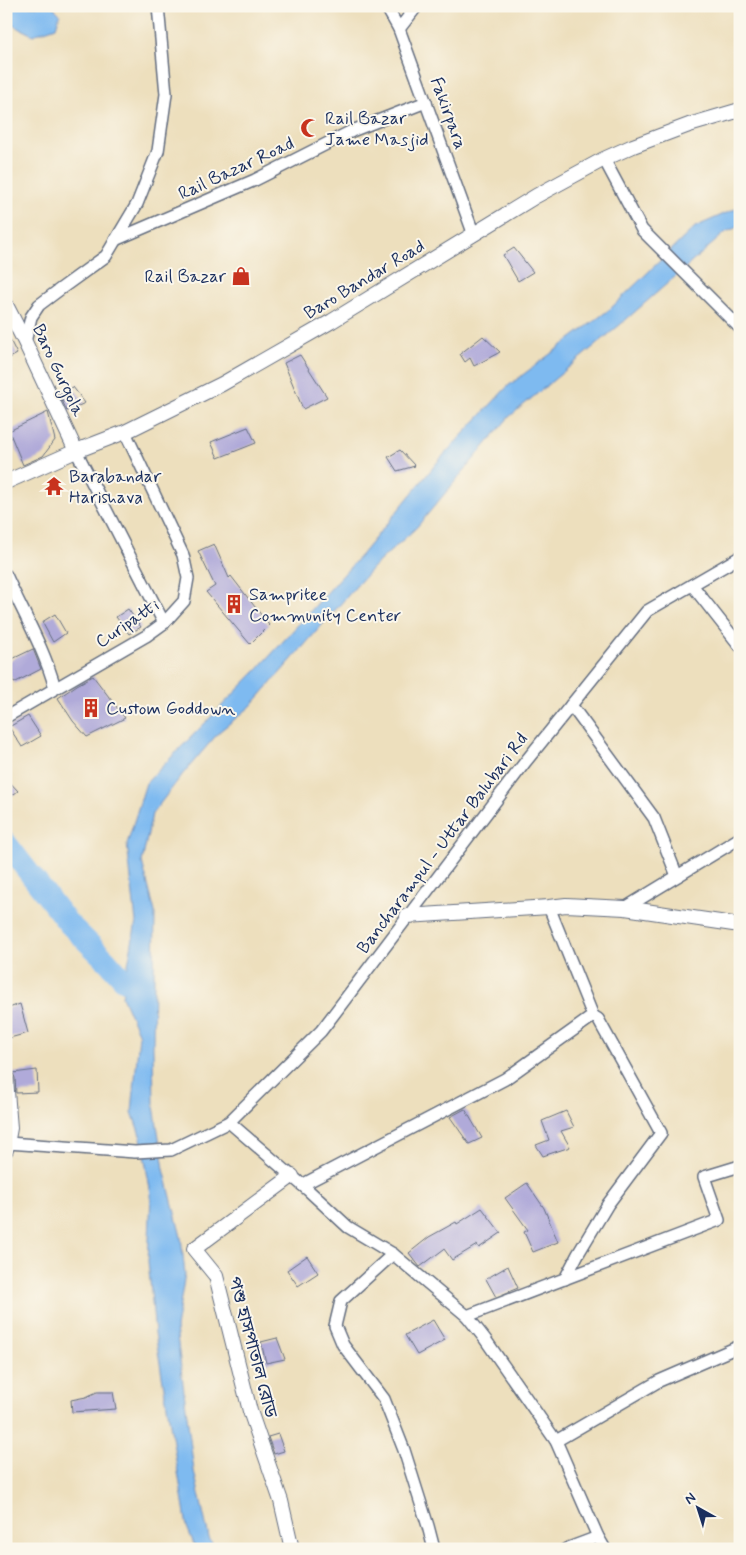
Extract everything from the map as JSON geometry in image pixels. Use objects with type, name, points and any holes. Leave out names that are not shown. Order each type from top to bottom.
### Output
[{"type":"street","points":[[25,342],[30,317],[39,305],[106,256],[137,204],[158,151],[166,94],[158,6]]},
{"type":"street","name":"Fakirpara","points":[[386,6],[400,29],[474,235]]},
{"type":"street","points":[[400,29],[417,6]]},
{"type":"street","name":"Rail Bazar Road","points":[[115,240],[255,180],[352,131],[426,102]]},
{"type":"street","name":"Baro Bandar Road","points":[[6,482],[125,432],[222,384],[332,321],[536,196],[604,159],[689,125],[740,110]]},
{"type":"street","points":[[604,159],[642,230],[740,328]]},
{"type":"street","name":"Baro Gurgola","points":[[6,305],[76,452]]},
{"type":"street","name":"Curipatti","points":[[6,717],[146,636],[164,623],[184,601],[188,578],[182,555],[125,432]]},
{"type":"street","points":[[76,452],[164,623]]},
{"type":"street","name":"Bancharampul - Uttar Balubari Rd","points":[[7,1147],[135,1152],[171,1150],[229,1122],[321,1031],[526,760],[647,612],[740,557]]},
{"type":"street","points":[[6,575],[41,646],[55,688]]},
{"type":"street","points":[[692,585],[740,646]]},
{"type":"street","points":[[572,705],[654,818],[678,876]]},
{"type":"street","points":[[624,908],[740,838]]},
{"type":"street","points":[[408,916],[549,908],[566,904],[624,908],[740,924]]},
{"type":"street","points":[[549,908],[593,1016],[598,1019],[660,1133],[608,1204],[565,1279]]},
{"type":"street","points":[[297,1180],[505,1079],[593,1016]]},
{"type":"street","points":[[6,1079],[10,1128],[7,1147]]},
{"type":"street","points":[[229,1122],[348,1226],[393,1254],[467,1316],[556,1441],[605,1549]]},
{"type":"street","points":[[467,1316],[719,1220],[704,1177],[740,1166]]},
{"type":"street","name":"পশু হাসপাতাল রোড","points":[[292,1549],[281,1501],[250,1411],[216,1276],[194,1249],[297,1180]]},
{"type":"street","points":[[393,1254],[341,1301],[335,1326],[343,1345],[384,1399],[407,1460],[434,1549]]},
{"type":"street","points":[[556,1441],[659,1381],[740,1346]]},
{"type":"street","points":[[566,1549],[598,1537]]},
{"type":"water","points":[[6,6],[52,6],[60,14],[56,27],[33,35],[6,22]]},
{"type":"water","points":[[740,207],[740,226],[726,232],[621,324],[509,417],[416,528],[373,567],[250,707],[220,731],[182,775],[152,814],[142,862],[155,912],[154,1106],[164,1169],[181,1237],[185,1274],[176,1328],[194,1471],[209,1538],[215,1549],[196,1549],[187,1527],[155,1333],[148,1261],[151,1195],[141,1138],[132,1112],[139,1035],[122,996],[136,922],[127,844],[146,783],[259,668],[362,554],[440,459],[508,386],[610,309],[695,227]]},
{"type":"building","points":[[514,248],[533,272],[518,281],[503,255]]},
{"type":"building","points":[[6,332],[17,354],[6,360]]},
{"type":"building","points":[[483,336],[500,352],[474,366],[470,358],[465,362],[460,354]]},
{"type":"building","points":[[300,355],[327,397],[303,409],[284,363]]},
{"type":"building","points":[[73,387],[85,403],[67,411],[59,394]]},
{"type":"building","points":[[48,412],[55,440],[43,456],[23,465],[9,431]]},
{"type":"building","points":[[248,427],[256,443],[218,458],[211,442]]},
{"type":"building","points":[[400,450],[415,466],[397,471],[388,457]]},
{"type":"building","name":"Sampritee Community Center","points":[[214,544],[229,578],[231,576],[269,625],[250,644],[206,592],[215,586],[198,551]]},
{"type":"building","points":[[128,609],[141,627],[129,634],[116,617]]},
{"type":"building","points":[[55,614],[66,633],[53,642],[42,622]]},
{"type":"building","points":[[33,649],[41,669],[14,683],[6,662]]},
{"type":"building","name":"Custom Goddown","points":[[93,676],[125,718],[87,737],[73,721],[58,698]]},
{"type":"building","points":[[28,716],[41,736],[22,747],[9,727]]},
{"type":"building","points":[[6,778],[18,791],[6,800]]},
{"type":"building","points":[[20,1004],[28,1033],[6,1039],[6,1009]]},
{"type":"building","points":[[37,1070],[38,1092],[16,1093],[13,1073]]},
{"type":"building","points":[[465,1109],[482,1138],[469,1144],[450,1117]]},
{"type":"building","points":[[566,1111],[574,1127],[561,1131],[570,1147],[543,1156],[536,1145],[549,1140],[542,1121]]},
{"type":"building","points":[[527,1183],[544,1208],[558,1242],[533,1252],[524,1232],[528,1230],[505,1198]]},
{"type":"building","points":[[482,1208],[501,1233],[479,1248],[477,1245],[452,1260],[444,1249],[420,1267],[409,1253],[429,1237],[456,1222],[457,1224]]},
{"type":"building","points":[[307,1256],[318,1273],[298,1286],[287,1270]]},
{"type":"building","points":[[508,1266],[518,1288],[496,1297],[486,1279]]},
{"type":"building","points":[[433,1320],[445,1340],[417,1355],[405,1335]]},
{"type":"building","points":[[277,1338],[285,1359],[266,1363],[261,1342]]},
{"type":"building","points":[[97,1392],[113,1392],[116,1409],[72,1412],[71,1400],[86,1397]]},
{"type":"building","points":[[278,1434],[284,1451],[274,1454],[268,1437]]},
{"type":"waterway","points":[[6,843],[68,923],[125,981]]},
{"type":"place","name":"Rail Bazar Jame Masjid","points":[[310,128]]},
{"type":"place","name":"Rail Bazar","points":[[241,276]]},
{"type":"place","name":"Barabandar Harishava","points":[[54,486]]},
{"type":"place","name":"Sampritee Community Center","points":[[234,604]]},
{"type":"place","name":"Custom Goddown","points":[[91,708]]}]
